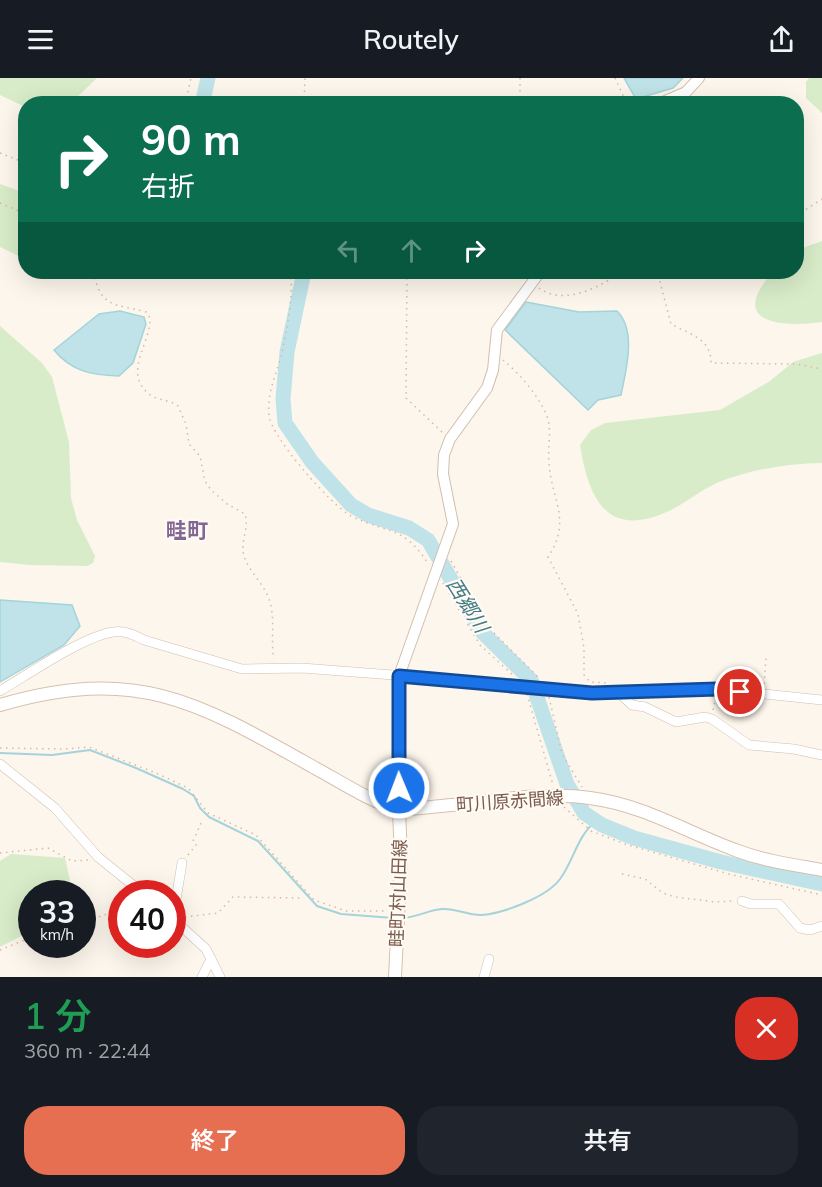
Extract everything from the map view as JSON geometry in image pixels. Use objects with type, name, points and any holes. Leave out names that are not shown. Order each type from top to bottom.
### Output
[{"type":"main road","name":"町川原赤間線","points":[[0,705],[55,690],[88,687],[134,689],[182,701],[232,721],[350,787],[399,809],[558,796],[590,798],[638,808],[748,854],[822,870]]},
{"type":"main road","name":"畦町村山田線","points":[[395,977],[401,859],[399,809]]},
{"type":"street","points":[[677,96],[686,92],[699,78]]},
{"type":"street","points":[[399,809],[399,676],[453,524],[442,465],[450,439],[487,388],[494,358],[497,330],[534,279]]},
{"type":"street","points":[[0,691],[82,644],[114,631],[131,633],[144,640],[242,669],[399,676],[524,685],[592,693],[615,688],[717,689],[822,700]]},
{"type":"street","points":[[615,688],[633,705],[645,706],[676,722],[705,717],[749,745],[794,749],[822,755]]},
{"type":"street","points":[[0,764],[55,808],[98,856],[127,880]]},
{"type":"street","points":[[179,880],[182,863]]},
{"type":"street","points":[[742,901],[751,904],[779,904],[800,928],[810,930],[822,926]]},
{"type":"street","points":[[186,929],[199,941],[220,977]]},
{"type":"street","points":[[202,977],[211,959]]},
{"type":"street","points":[[484,977],[489,959]]},
{"type":"path","points":[[187,96],[191,78]]},
{"type":"path","points":[[304,78],[304,96]]},
{"type":"path","points":[[520,78],[520,96]]},
{"type":"path","points":[[615,78],[623,96]]},
{"type":"path","points":[[0,153],[18,160]]},
{"type":"path","points":[[804,211],[822,199]]},
{"type":"path","points":[[0,203],[18,211]]},
{"type":"path","points":[[95,279],[101,295],[111,305],[146,312],[150,318],[140,353],[137,376],[141,386],[152,396],[178,406],[186,424],[189,444],[200,456],[205,481],[227,504],[245,514],[243,549],[269,600],[274,623],[272,642],[275,669]]},
{"type":"path","points":[[290,279],[281,357],[268,400],[268,418],[272,428],[281,442],[335,504],[349,515],[402,534],[416,547],[443,583],[480,645],[524,685],[558,796],[582,826],[628,845],[822,896]]},
{"type":"path","points":[[407,279],[406,398],[450,439]]},
{"type":"path","points":[[531,282],[554,297],[569,296],[606,279]]},
{"type":"path","points":[[658,279],[671,324],[699,338],[707,347],[711,363],[796,364],[822,369]]},
{"type":"path","points":[[494,358],[506,361],[539,401],[549,421],[549,466],[560,520],[558,541],[548,557],[576,608],[584,648],[584,675],[590,681],[615,688]]},
{"type":"path","points":[[446,549],[459,580],[488,627],[534,672],[543,687],[567,766],[590,798]]},
{"type":"path","points":[[763,694],[766,658]]},
{"type":"path","points":[[711,719],[717,689]]},
{"type":"path","points":[[0,748],[88,747],[156,773],[188,788],[208,813],[256,835],[314,900],[346,911],[398,913]]},
{"type":"path","points":[[182,863],[196,844],[193,842],[194,836],[203,819]]},
{"type":"path","points":[[0,853],[48,848],[72,861],[98,856]]},
{"type":"path","points":[[622,874],[645,879],[663,892],[675,897],[742,901]]},
{"type":"path","points":[[186,917],[218,913],[233,897],[303,898]]},
{"type":"path","points":[[0,950],[18,943]]},
{"type":"green space","points":[[0,78],[97,78],[78,96],[18,96],[18,104],[0,95]]},
{"type":"green space","points":[[809,78],[822,78],[822,113],[806,98],[806,82]]},
{"type":"green space","points":[[0,184],[18,190],[18,256],[0,247]]},
{"type":"green space","points":[[822,241],[822,322],[790,324],[764,318],[757,312],[755,302],[760,289],[768,279],[804,279],[804,247]]},
{"type":"green space","points":[[0,326],[42,363],[52,377],[69,442],[71,498],[77,520],[95,556],[93,563],[87,566],[0,562]]},
{"type":"green space","points":[[822,353],[822,463],[783,466],[731,478],[713,485],[671,510],[649,518],[631,520],[617,517],[605,510],[596,498],[589,483],[580,445],[591,430],[605,423],[720,410],[770,381],[793,362]]},
{"type":"green space","points":[[11,854],[65,858],[70,880],[18,880],[18,938],[0,947],[0,861]]},
{"type":"water","points":[[624,78],[683,78],[673,88],[646,96],[634,96]]},
{"type":"water","points":[[526,302],[579,312],[617,311],[627,329],[628,340],[627,363],[621,395],[598,400],[588,410],[505,330]]},
{"type":"water","points":[[120,311],[144,317],[146,324],[133,363],[119,376],[100,375],[75,368],[54,350],[99,314]]},
{"type":"water","points":[[0,600],[72,605],[80,626],[64,645],[0,682]]},
{"type":"waterway","name":"西郷川","points":[[204,96],[208,78]]},
{"type":"waterway","name":"西郷川","points":[[303,279],[287,352],[283,399],[285,423],[312,462],[351,505],[368,515],[409,528],[428,540],[482,632],[531,680],[567,784],[584,813],[602,825],[634,838],[721,862],[822,884]]},
{"type":"waterway","points":[[0,753],[52,755],[90,750],[136,768],[183,789],[194,796],[200,808],[209,817],[258,841],[317,906],[341,914],[393,918]]},
{"type":"waterway","points":[[401,918],[442,909],[482,915],[502,911],[535,898],[554,886],[560,879],[584,834],[596,821]]},
{"type":"district","name":"畦町","points":[[187,530]]},
{"type":"route","points":[[399,788],[397,688],[399,676],[525,685],[592,693],[717,689],[740,692]]}]
